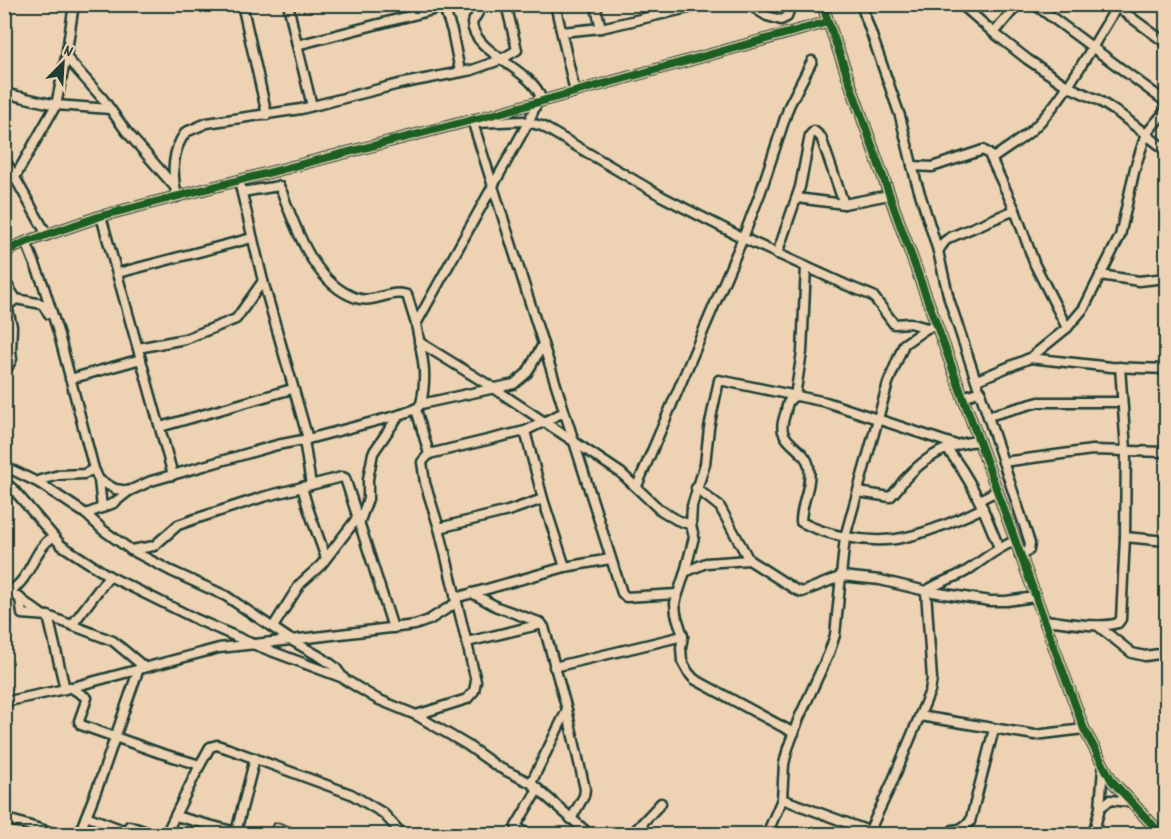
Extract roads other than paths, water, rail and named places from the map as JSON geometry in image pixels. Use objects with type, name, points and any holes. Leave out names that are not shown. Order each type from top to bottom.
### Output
[{"type":"street","points":[[15,177],[56,105],[74,4]]},
{"type":"street","points":[[242,4],[267,115]]},
{"type":"street","points":[[288,4],[312,106]]},
{"type":"street","points":[[297,45],[456,4]]},
{"type":"street","points":[[416,324],[539,101],[539,92],[534,85],[500,60],[480,40],[472,26],[483,4]]},
{"type":"street","points":[[177,197],[172,170],[174,158],[186,132],[207,123],[312,106],[399,84],[472,70],[500,60],[517,50],[506,4]]},
{"type":"street","points":[[555,4],[575,92]]},
{"type":"street","points":[[594,4],[601,28]]},
{"type":"street","points":[[562,32],[601,28],[706,4]]},
{"type":"street","points":[[748,4],[767,16],[781,20],[787,17],[791,4]]},
{"type":"street","points":[[822,4],[932,326],[963,397],[1084,729],[1112,781],[1161,834]]},
{"type":"street","points":[[861,4],[900,116],[949,299],[1030,543],[1029,550],[1020,556]]},
{"type":"street","points":[[961,4],[1027,59],[1067,86],[1098,100],[1167,150]]},
{"type":"street","points":[[994,33],[1018,4]]},
{"type":"street","points":[[1034,4],[1167,102]]},
{"type":"street","points":[[444,6],[460,71]]},
{"type":"street","points":[[992,159],[1035,127],[1067,86],[1116,6],[1167,43]]},
{"type":"street","points":[[4,252],[101,216],[472,122],[539,101],[828,22]]},
{"type":"street","points":[[66,57],[174,186]]},
{"type":"street","points":[[637,486],[743,238],[789,106],[812,61]]},
{"type":"street","points":[[4,93],[56,105],[110,109]]},
{"type":"street","points":[[977,380],[1030,358],[1067,328],[1084,308],[1120,236],[1135,168],[1146,134],[1167,110]]},
{"type":"street","points":[[472,122],[529,121],[542,126],[663,196],[743,238],[873,296],[894,324],[910,323],[932,326]]},
{"type":"street","points":[[472,122],[623,596],[648,597],[677,594]]},
{"type":"street","points":[[777,254],[797,198],[804,173],[810,135],[814,131],[821,136],[844,204]]},
{"type":"street","points":[[912,166],[932,168],[983,150],[989,154],[1015,210],[1035,265],[1067,328]]},
{"type":"street","points":[[4,158],[47,235]]},
{"type":"street","points":[[4,179],[15,177]]},
{"type":"street","points":[[239,181],[263,281],[306,440],[311,485]]},
{"type":"street","points":[[242,192],[279,186],[317,269],[343,290],[357,298],[374,299],[396,294],[407,295],[426,370],[425,386],[418,407],[429,454]]},
{"type":"street","points":[[797,198],[844,204],[889,195]]},
{"type":"street","points":[[938,251],[951,237],[1015,210]]},
{"type":"street","points":[[101,216],[173,475]]},
{"type":"street","points":[[118,273],[252,238]]},
{"type":"street","points":[[26,242],[43,284],[99,480],[102,508]]},
{"type":"street","points":[[806,267],[802,352],[795,396],[788,402],[783,429],[784,435],[808,461],[810,485],[801,522],[845,537],[896,539],[948,523],[981,504],[995,487],[1008,479]]},
{"type":"street","points":[[1100,275],[1139,281],[1167,278]]},
{"type":"street","points":[[4,280],[16,299],[42,304],[52,318]]},
{"type":"street","points":[[138,348],[184,339],[236,319],[263,281]]},
{"type":"street","points":[[4,374],[12,359],[8,350],[12,326],[6,307],[16,299]]},
{"type":"street","points":[[768,834],[782,799],[784,764],[794,733],[835,635],[845,537],[895,362],[904,344],[932,326]]},
{"type":"street","points":[[419,342],[495,389],[621,473],[659,509],[676,520],[691,525]]},
{"type":"street","points":[[86,514],[102,508],[129,491],[151,481],[277,445],[306,440],[399,415],[418,407],[514,384],[524,377],[542,346]]},
{"type":"street","points":[[1030,358],[1167,369]]},
{"type":"street","points":[[70,379],[141,359]]},
{"type":"street","points":[[1044,620],[1098,626],[1118,623],[1121,619],[1126,450],[1120,367]]},
{"type":"street","points":[[794,733],[694,679],[682,661],[683,636],[676,614],[677,594],[686,572],[694,537],[691,513],[696,488],[705,464],[709,428],[719,381],[826,402],[956,445]]},
{"type":"street","points":[[160,427],[292,389]]},
{"type":"street","points":[[963,397],[981,392]]},
{"type":"street","points":[[988,416],[1039,402],[1122,402]]},
{"type":"street","points":[[416,715],[467,699],[472,695],[476,681],[422,466],[423,459],[429,454],[525,431],[564,412]]},
{"type":"street","points":[[273,627],[300,584],[327,558],[359,519],[368,499],[368,479],[373,453],[399,415]]},
{"type":"street","points":[[525,431],[543,499],[565,567]]},
{"type":"street","points":[[858,492],[890,497],[920,463],[962,442],[978,441]]},
{"type":"street","points":[[946,449],[969,479],[999,548]]},
{"type":"street","points":[[1003,462],[1072,451],[1167,452]]},
{"type":"street","points":[[4,466],[39,483],[86,514],[103,530],[131,550],[226,596],[291,640],[324,659],[335,667],[344,679]]},
{"type":"street","points":[[39,483],[40,480],[84,474],[94,469]]},
{"type":"street","points":[[131,550],[154,546],[178,525],[302,487],[338,477],[345,478],[393,628]]},
{"type":"street","points":[[99,480],[115,489],[129,491]]},
{"type":"street","points":[[4,481],[14,489],[61,545],[109,576],[255,645],[344,679],[377,699],[416,715],[535,786],[589,834]]},
{"type":"street","points":[[302,487],[327,558]]},
{"type":"street","points":[[696,488],[724,513],[749,560],[787,587],[802,592],[842,576],[880,580],[926,591],[990,601],[1035,597]]},
{"type":"street","points":[[439,528],[508,511],[543,499]]},
{"type":"street","points":[[8,588],[19,585],[45,542],[53,537]]},
{"type":"street","points":[[1125,537],[1167,541]]},
{"type":"street","points":[[926,591],[941,581],[962,573],[1015,540]]},
{"type":"street","points":[[4,702],[219,648],[393,628],[429,620],[472,593],[565,567],[610,559]]},
{"type":"street","points":[[686,572],[706,562],[749,560]]},
{"type":"street","points":[[72,625],[109,576]]},
{"type":"street","points":[[8,588],[20,598],[22,614],[45,615],[118,644],[141,667]]},
{"type":"street","points":[[782,799],[868,833],[920,716],[932,679],[926,591]]},
{"type":"street","points":[[472,593],[497,607],[542,624]]},
{"type":"street","points":[[45,615],[67,688],[87,698],[79,723],[114,738],[200,765]]},
{"type":"street","points":[[467,642],[542,624]]},
{"type":"street","points":[[542,624],[567,710],[585,789],[584,796],[571,819]]},
{"type":"street","points":[[1098,626],[1132,653],[1145,656],[1167,653]]},
{"type":"street","points":[[554,667],[683,636]]},
{"type":"street","points":[[79,834],[141,667]]},
{"type":"street","points":[[527,834],[516,826],[567,710]]},
{"type":"street","points":[[920,716],[1035,735],[1084,729]]},
{"type":"street","points":[[953,830],[960,829],[970,822],[994,729]]},
{"type":"street","points":[[166,834],[200,765],[210,747],[213,746],[255,758],[351,794],[383,813],[402,834]]},
{"type":"street","points":[[175,816],[234,833],[255,758]]},
{"type":"street","points":[[1093,834],[1100,808],[1103,765]]},
{"type":"street","points":[[1100,808],[1110,800],[1129,802]]},
{"type":"street","points":[[632,834],[661,803]]},
{"type":"street","points":[[86,816],[153,834]]},
{"type":"street","points":[[4,818],[57,834]]},
{"type":"street","points":[[277,828],[294,834]]}]
